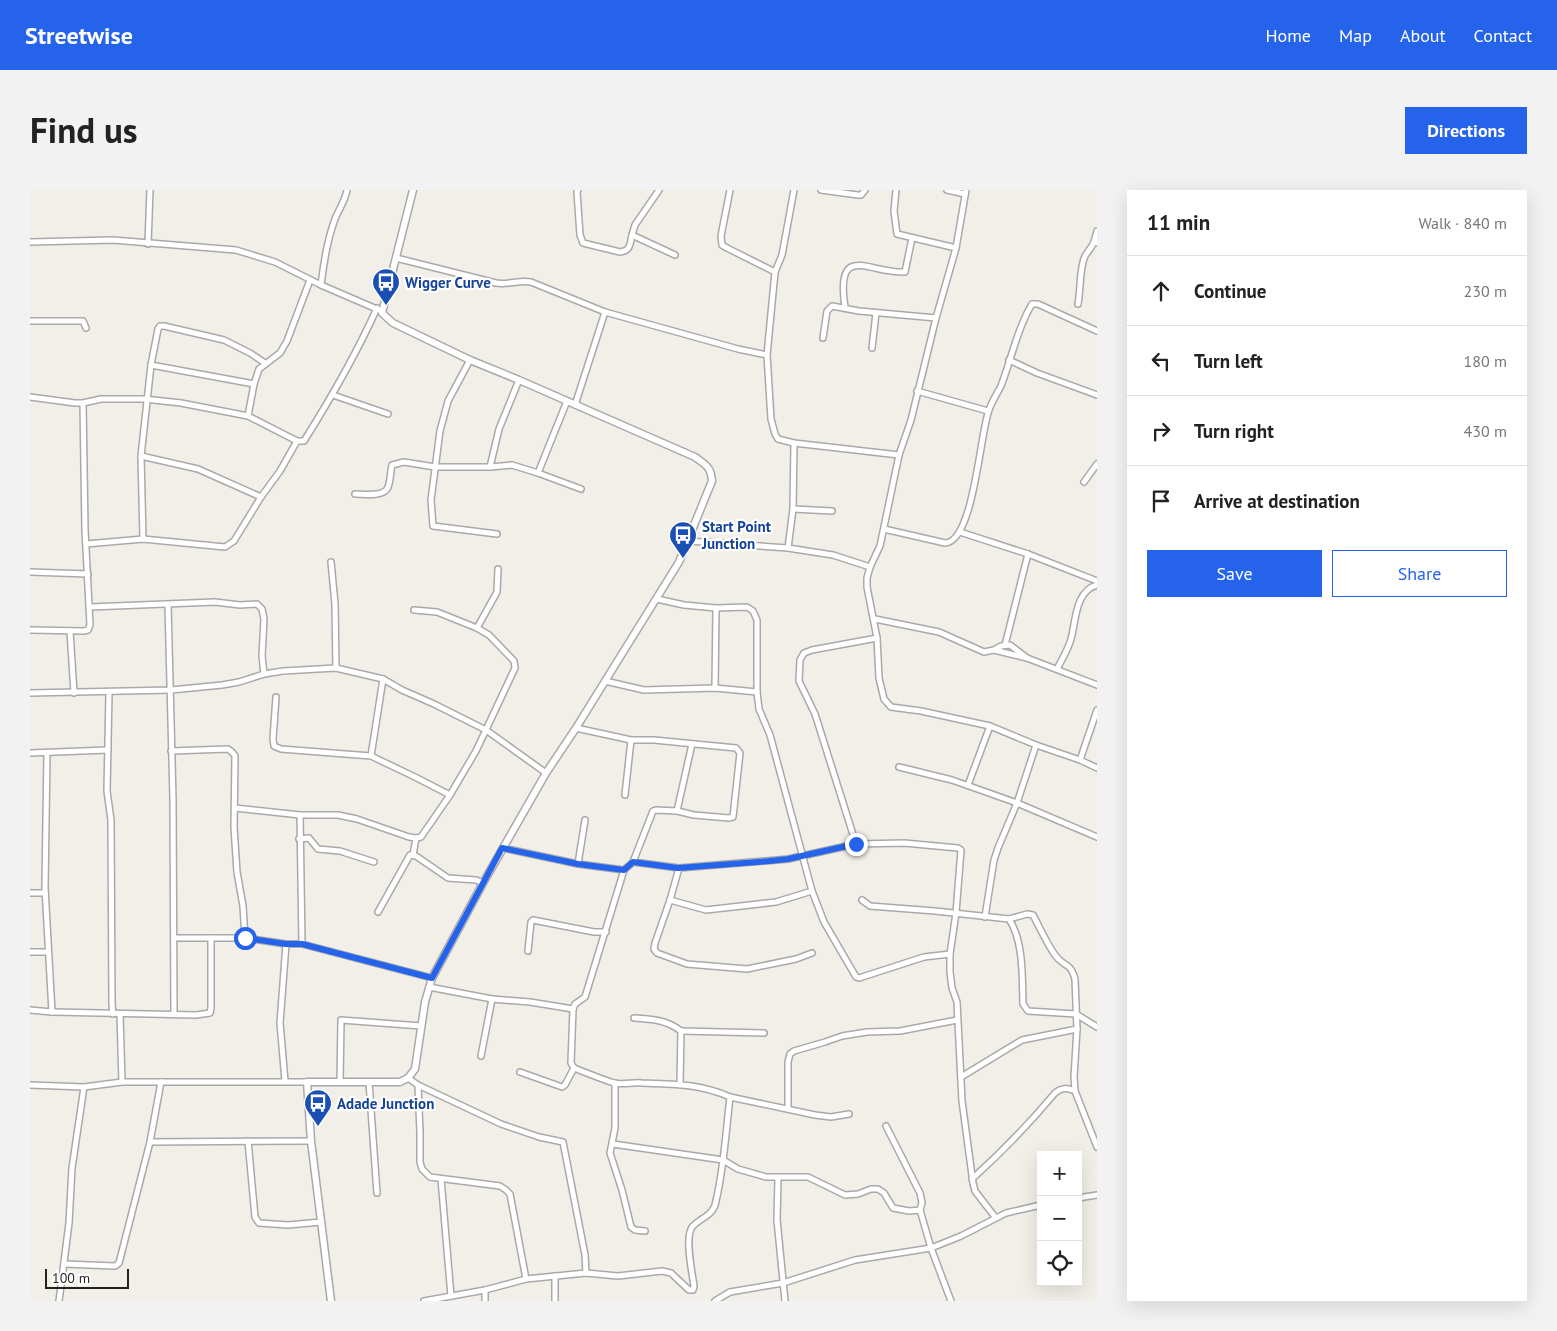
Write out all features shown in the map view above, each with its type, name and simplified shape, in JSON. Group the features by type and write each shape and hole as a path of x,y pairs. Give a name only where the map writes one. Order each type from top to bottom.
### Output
{"street":[{"path":"148,244 150,190"},
{"path":"321,285 325,251 347,190"},
{"path":"382,314 413,190"},
{"path":"576,191 580,235 583,243 626,252 629,248 635,225 659,190"},
{"path":"730,190 721,236 722,244 726,248 775,272"},
{"path":"794,190 782,255 775,272 766,355 775,434 778,439 794,443 899,455"},
{"path":"821,190 858,195 861,195 865,190"},
{"path":"896,190 894,211 897,234 956,248"},
{"path":"947,190 966,192 956,248 916,391 911,420 899,455 884,529 878,552 870,567 867,588 875,619 879,678 884,699 891,707 921,711 990,726 1097,768"},
{"path":"1078,304 1081,290 1081,270 1083,263 1096,242 1097,232"},
{"path":"632,236 675,255"},
{"path":"846,307 843,280 848,270 857,266 867,265 905,272 912,238"},
{"path":"30,242 113,240 236,250 275,262 321,285 377,308 393,323 470,360 695,457 707,466 711,472 712,481 679,562 546,773 483,882 432,978 421,1026 415,1070 408,1078 400,1082 122,1082 84,1088 30,1085"},
{"path":"396,258 496,283 531,282 605,312 766,355"},
{"path":"248,416 259,368 280,353 287,341 310,280"},
{"path":"884,529 945,543 951,542 960,532 970,503 988,411 1001,384 1008,360 1032,304 1038,304 1097,331"},
{"path":"823,338 828,309 835,306 876,313 936,318"},
{"path":"30,397 83,403 101,399 148,399 181,403 248,416 297,441 304,440 333,395 377,308"},
{"path":"575,405 605,312"},
{"path":"872,348 876,313"},
{"path":"30,321 83,321 86,328"},
{"path":"143,538 141,456 151,365 160,326 224,340 265,363"},
{"path":"470,360 448,401 440,431 431,500 433,526 497,534"},
{"path":"1008,360 1036,373 1097,394"},
{"path":"151,365 254,384"},
{"path":"490,467 499,430 519,380"},
{"path":"916,391 988,411"},
{"path":"333,395 388,414"},
{"path":"538,473 567,401"},
{"path":"30,630 88,630 90,625 83,403"},
{"path":"86,544 143,538 225,547 234,541 261,497 280,471 297,441"},
{"path":"788,548 793,508 794,443"},
{"path":"141,456 198,469 261,497"},
{"path":"355,494 377,494 384,492 388,488 392,465 398,462 435,467 490,467 507,465 538,473 581,489"},
{"path":"1084,482 1097,464"},
{"path":"793,508 832,511"},
{"path":"960,532 1028,554 1097,583"},
{"path":"688,541 788,548 833,555 870,567"},
{"path":"1005,645 1028,554"},
{"path":"331,562 335,604 336,668"},
{"path":"477,628 497,592 498,569"},
{"path":"30,572 88,574"},
{"path":"1057,669 1071,639 1077,610 1082,598 1088,588 1097,583"},
{"path":"657,599 684,606 747,607 753,611 757,620 757,692 759,709 770,735 812,891 824,922 856,978 924,957 950,954"},
{"path":"90,607 215,602 240,605 257,604 262,609 264,619 262,656 264,674"},
{"path":"168,605 173,808 174,1014"},
{"path":"715,688 716,608"},
{"path":"234,808 300,815 338,815 358,819 416,838 421,837 450,795 486,730 515,668 514,660 489,636 477,628 437,612 414,610"},
{"path":"875,619 939,632 980,651 988,652 1005,645 1014,648 1027,658"},
{"path":"70,631 74,693"},
{"path":"856,844 815,714 800,681 800,660 804,652 877,638"},
{"path":"994,650 1027,658 1097,685"},
{"path":"30,693 171,690 222,685 283,671 336,668 383,679 486,730 546,773"},
{"path":"371,756 383,679"},
{"path":"605,681 644,690 715,688 757,692"},
{"path":"109,692 107,791 111,820 110,884 113,1014"},
{"path":"276,697 272,739 274,746 281,749 371,756 450,795"},
{"path":"1080,760 1097,710"},
{"path":"968,785 990,726"},
{"path":"576,728 631,740 654,740 736,748 740,753 734,813 732,816 729,818 694,815 677,811 653,811 633,862 624,870 585,997 575,1004 573,1009 571,1063 574,1068 615,1083 641,1082 667,1085 680,1083 704,1088 730,1097 831,1117 849,1114"},
{"path":"625,795 631,740"},
{"path":"677,811 692,744"},
{"path":"985,917 994,860 1017,803 1036,745"},
{"path":"171,751 228,749 235,756 234,827 236,872 243,906 245,938"},
{"path":"30,753 108,750"},
{"path":"47,753 45,894 52,1012"},
{"path":"899,767 968,785 1017,803 1097,837"},
{"path":"300,815 302,944"},
{"path":"578,864 585,820"},
{"path":"299,839 309,838 322,851 340,851 374,862"},
{"path":"378,912 410,855 413,855 416,838"},
{"path":"633,862 678,868 788,859 856,844 904,843 958,848 961,850 956,913 950,954 950,980 957,1002 962,1101 972,1179 975,1191 995,1217"},
{"path":"502,848 578,864 624,870"},
{"path":"413,855 448,878 483,882"},
{"path":"678,868 670,900 655,943 654,948 657,953 687,964 748,969 796,959 812,953"},
{"path":"670,900 706,910 776,902 812,891"},
{"path":"30,893 45,894"},
{"path":"862,900 870,906 985,917 1009,919 1027,914 1033,915 1039,930 1055,955 1070,967 1075,980 1077,1029 1075,1091 1097,1147"},
{"path":"1009,919 1016,935 1020,956 1023,1004 1025,1008 1028,1011 1076,1014 1097,1027"},
{"path":"528,951 531,922 533,920 586,931 606,932"},
{"path":"174,938 245,938 286,944 302,944 432,978"},
{"path":"30,1010 113,1014 210,1013 211,938"},
{"path":"285,1081 280,1023 286,944"},
{"path":"30,952 48,952"},
{"path":"429,987 492,1000 530,1002 573,1009"},
{"path":"480,1056 492,1000"},
{"path":"120,1014 122,1082"},
{"path":"634,1018 652,1019 672,1024 681,1031 764,1033"},
{"path":"340,1082 340,1020 421,1026"},
{"path":"788,1108 788,1062 790,1054 794,1051 842,1036 867,1032 900,1031 957,1020"},
{"path":"961,1077 1022,1040 1077,1029"},
{"path":"680,1083 681,1031"},
{"path":"520,1072 562,1087 574,1068"},
{"path":"408,1078 418,1085 501,1124 539,1137 563,1142 585,1255 586,1273"},
{"path":"64,1264 115,1266 120,1263 150,1142 161,1082"},
{"path":"307,1082 311,1141 331,1301"},
{"path":"369,1082 377,1193"},
{"path":"615,1083 615,1128 610,1153 620,1182 631,1227 635,1230 645,1231"},
{"path":"418,1085 420,1162 422,1169 430,1176 441,1179 500,1186 510,1194 526,1279"},
{"path":"972,1179 1015,1139 1055,1093 1065,1087 1075,1091"},
{"path":"59,1301 69,1223 72,1168 84,1088"},
{"path":"424,1301 485,1290 526,1279 586,1273 618,1276 662,1271 671,1273 685,1287 693,1290 689,1233 692,1226 714,1209 723,1160 730,1097"},
{"path":"886,1126 920,1193 922,1203 920,1210 931,1248 951,1301"},
{"path":"150,1142 311,1141"},
{"path":"248,1142 255,1217 257,1221 259,1223 288,1225 320,1222"},
{"path":"613,1144 723,1160 738,1169 766,1177 808,1177 845,1195 878,1189 884,1193 893,1208 920,1210"},
{"path":"778,1178 776,1220 785,1301"},
{"path":"441,1179 451,1296"},
{"path":"1082,1197 1097,1195"},
{"path":"715,1301 730,1292 783,1283 871,1256 931,1248 961,1236 995,1217 1017,1209 1037,1206"},
{"path":"555,1276 556,1301"},
{"path":"485,1290 485,1301"}],"place":[{"name":"Wigger Curve","path":"386,306"},
{"name":"Start Point Junction","path":"683,559"},
{"name":"Adade Junction","path":"318,1127"}],"route":[{"path":"245,938 286,944 302,944 432,978 502,848 578,864 612,870 624,870 633,862 678,868 788,859 856,844"}]}
